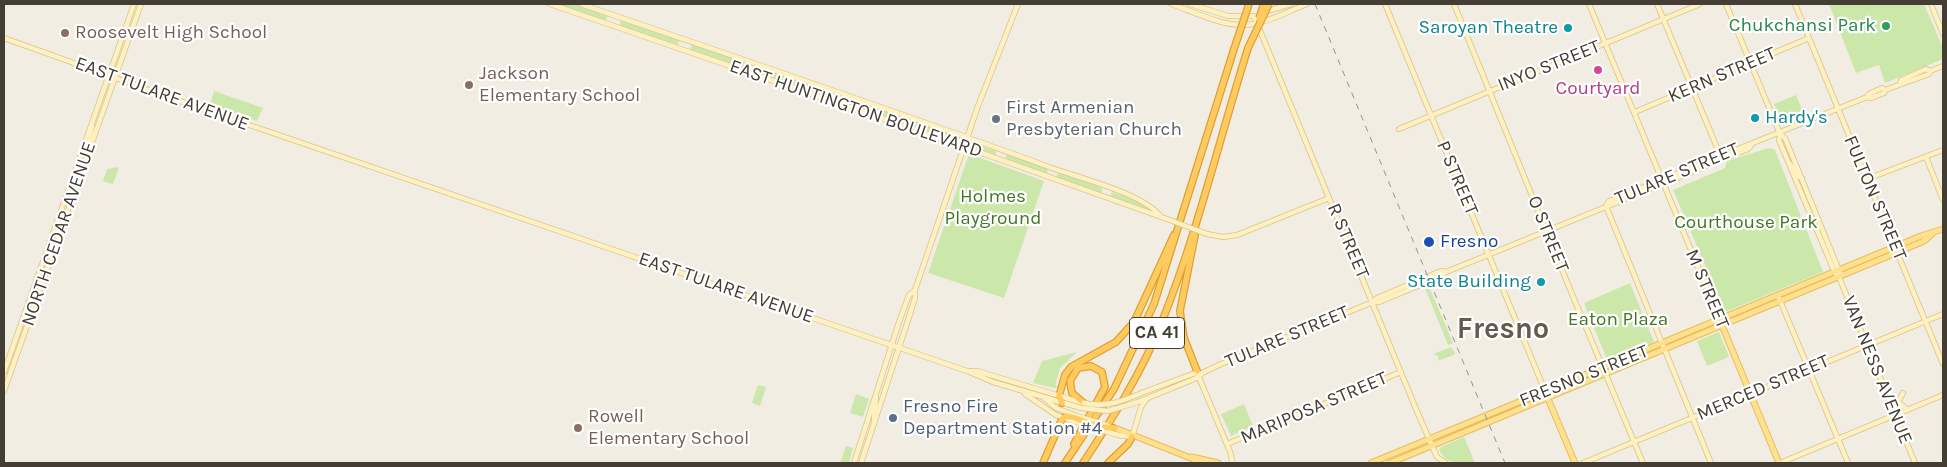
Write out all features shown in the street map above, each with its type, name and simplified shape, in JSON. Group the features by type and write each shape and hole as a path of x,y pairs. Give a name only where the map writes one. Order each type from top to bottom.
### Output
{"highway":[{"name":"CA 41","path":"1064,463 1114,389 1135,347 1164,274 1249,4"},
{"name":"CA 41","path":"1083,463 1127,394 1152,343 1178,279 1248,50 1264,4"},
{"path":"1248,50 1269,4"},
{"path":"1199,374 1184,338 1180,305 1204,191"},
{"path":"1062,403 1059,396 1065,375 1071,367 1116,342 1134,322 1186,205"},
{"path":"1064,463 1104,389 1104,377 1094,367 1081,367 1070,378 1071,391 1082,404"},
{"path":"1043,463 1063,418 1069,416 1100,427 1115,428"},
{"path":"1108,463 1128,445 1132,437"}],"main road":[{"name":"NORTH CEDAR AVENUE","path":"4,372 134,4"},
{"name":"NORTH CEDAR AVENUE","path":"4,391 140,4"},
{"name":"EAST HUNTINGTON BOULEVARD","path":"550,4 965,146 1207,234 1223,237 1237,235 1329,198"},
{"name":"EAST HUNTINGTON BOULEVARD","path":"581,4 968,137 1142,201 1153,208 1161,217"},
{"path":"861,463 915,298 915,290 968,137 1018,4"},
{"path":"1171,4 1225,22 1241,25 1257,23 1307,4"},
{"path":"1190,4 1223,15 1254,16 1291,4"},
{"name":"P STREET","path":"1385,4 1575,463"},
{"name":"O STREET","path":"1454,4 1643,463"},
{"name":"M STREET","path":"1589,4 1780,463"},
{"path":"1657,4 1721,158"},
{"name":"INYO STREET","path":"1399,129 1489,90 1700,4"},
{"name":"VAN NESS AVENUE","path":"1726,4 1780,134 1785,138 1802,178 1838,274 1916,463"},
{"name":"FULTON STREET","path":"1795,4 1943,364"},
{"path":"1931,4 1943,34"},
{"name":"R STREET","path":"1254,16 1431,443 1438,459 1446,463"},
{"name":"EAST TULARE AVENUE","path":"4,38 485,206 967,371 993,382 1062,403 1082,404"},
{"name":"KERN STREET","path":"1635,112 1809,38"},
{"name":"TULARE STREET","path":"1082,404 1108,411 1138,402 1199,374 1373,302 1379,302 1430,282 1446,272 1606,206 1609,201 1663,182 1747,145 1751,146 1867,97 1870,98 1884,93 1885,90 1900,84 1901,80 1926,69 1930,71 1943,66"},
{"path":"894,122 897,113"},
{"path":"84,162 92,129 90,125"},
{"name":"VAN NESS AVENUE","path":"1780,134 1779,140 1838,274"},
{"path":"1867,179 1943,150"},
{"path":"1926,157 1943,200"},
{"path":"1787,158 1797,176 1802,178"},
{"path":"1606,206 1711,463"},
{"name":"FRESNO STREET","path":"1721,322 1747,315 1779,298 1897,250 1921,236 1943,229"},
{"path":"45,274 43,268 49,252 48,248"},
{"path":"37,298 36,292 41,277 39,272"},
{"path":"854,463 891,345 909,295 915,290"},
{"path":"1747,315 1770,303 1771,298"},
{"name":"FRESNO STREET","path":"1390,463 1545,391 1663,347 1771,298 1779,298"},
{"path":"1779,298 1848,463"},
{"name":"MERCED STREET","path":"1583,463 1943,314"},
{"name":"FRESNO STREET","path":"1371,463 1431,443 1548,397 1605,370"},
{"name":"EAST TULARE AVENUE","path":"967,371 977,371 1082,404"},
{"name":"MARIPOSA STREET","path":"1227,444 1401,372"},
{"path":"1199,374 1232,457 1232,463"},
{"name":"TULARE STREET","path":"1082,404 1115,404 1144,392 1199,374"},
{"path":"974,375 990,378 994,376"},
{"path":"993,382 1015,382"},
{"path":"1030,387 1056,408 1075,418 1189,456 1203,463"},
{"path":"1018,390 1063,418"},
{"path":"1903,392 1898,402 1908,410"},
{"path":"1780,463 1943,395"},
{"path":"874,421 873,415 877,400 875,396"},
{"path":"1132,437 1141,407 1149,397"},
{"path":"1115,428 1120,433"},
{"path":"1189,456 1200,457 1218,463"}],"green space":[{"path":"555,4 576,4 608,16 605,21"},
{"name":"Chukchansi Park","path":"1829,4 1924,4 1943,48 1943,59 1885,83 1879,65 1856,73"},
{"path":"621,19 679,40 678,45 620,26"},
{"path":"692,44 751,64 749,70 690,50"},
{"path":"764,69 822,89 820,94 761,75"},
{"path":"214,91 263,108 257,121 210,105"},
{"path":"836,93 893,113 893,119 833,100"},
{"path":"1796,95 1805,117 1783,126 1774,104"},
{"path":"900,116 955,135 953,139 897,122"},
{"path":"973,144 996,151 996,156 972,147"},
{"name":"Courthouse Park","path":"1769,148 1775,150 1823,272 1725,312 1673,190 1725,168 1727,161"},
{"name":"Holmes Playground","path":"969,154 1044,181 1004,298 928,273"},
{"path":"1007,154 1048,168 1047,174 1005,160"},
{"path":"119,167 113,184 103,181 107,169"},
{"path":"1059,172 1102,188 1102,193 1056,177"},
{"path":"1112,192 1139,201 1156,214 1110,197"},
{"name":"Eaton Plaza","path":"1630,283 1654,342 1608,362 1584,303"},
{"path":"1425,288 1430,289 1453,343 1448,345"},
{"path":"1719,332 1729,357 1707,366 1697,341"},
{"path":"1451,347 1455,353 1454,355 1437,361 1439,357 1433,354"},
{"path":"1077,352 1060,368 1055,385 1058,386 1055,388 1033,383 1042,361"},
{"path":"758,385 766,387 760,406 752,403"},
{"path":"856,394 869,399 863,417 850,413"},
{"path":"1244,404 1253,426 1231,436 1221,414"},
{"path":"1464,437 1475,463 1459,463 1445,458 1439,449"},
{"path":"846,446 853,448 849,463 840,463"}],"railway":[{"path":"1315,4 1505,463"}],"place":[{"name":"Chukchansi Park","path":"1886,26"},
{"name":"Saroyan Theatre","path":"1568,28"},
{"name":"Roosevelt High School","path":"65,33"},
{"name":"Courtyard","path":"1598,70"},
{"name":"Jackson Elementary School","path":"469,85"},
{"name":"Hardy's","path":"1755,118"},
{"name":"First Armenian Presbyterian Church","path":"996,119"},
{"name":"Fresno","path":"1429,242"},
{"name":"State Building","path":"1541,282"},
{"name":"Fresno Fire Department Station #4","path":"893,418"},
{"name":"Rowell Elementary School","path":"578,428"}],"district":[{"name":"Fresno","path":"1503,330"}]}
